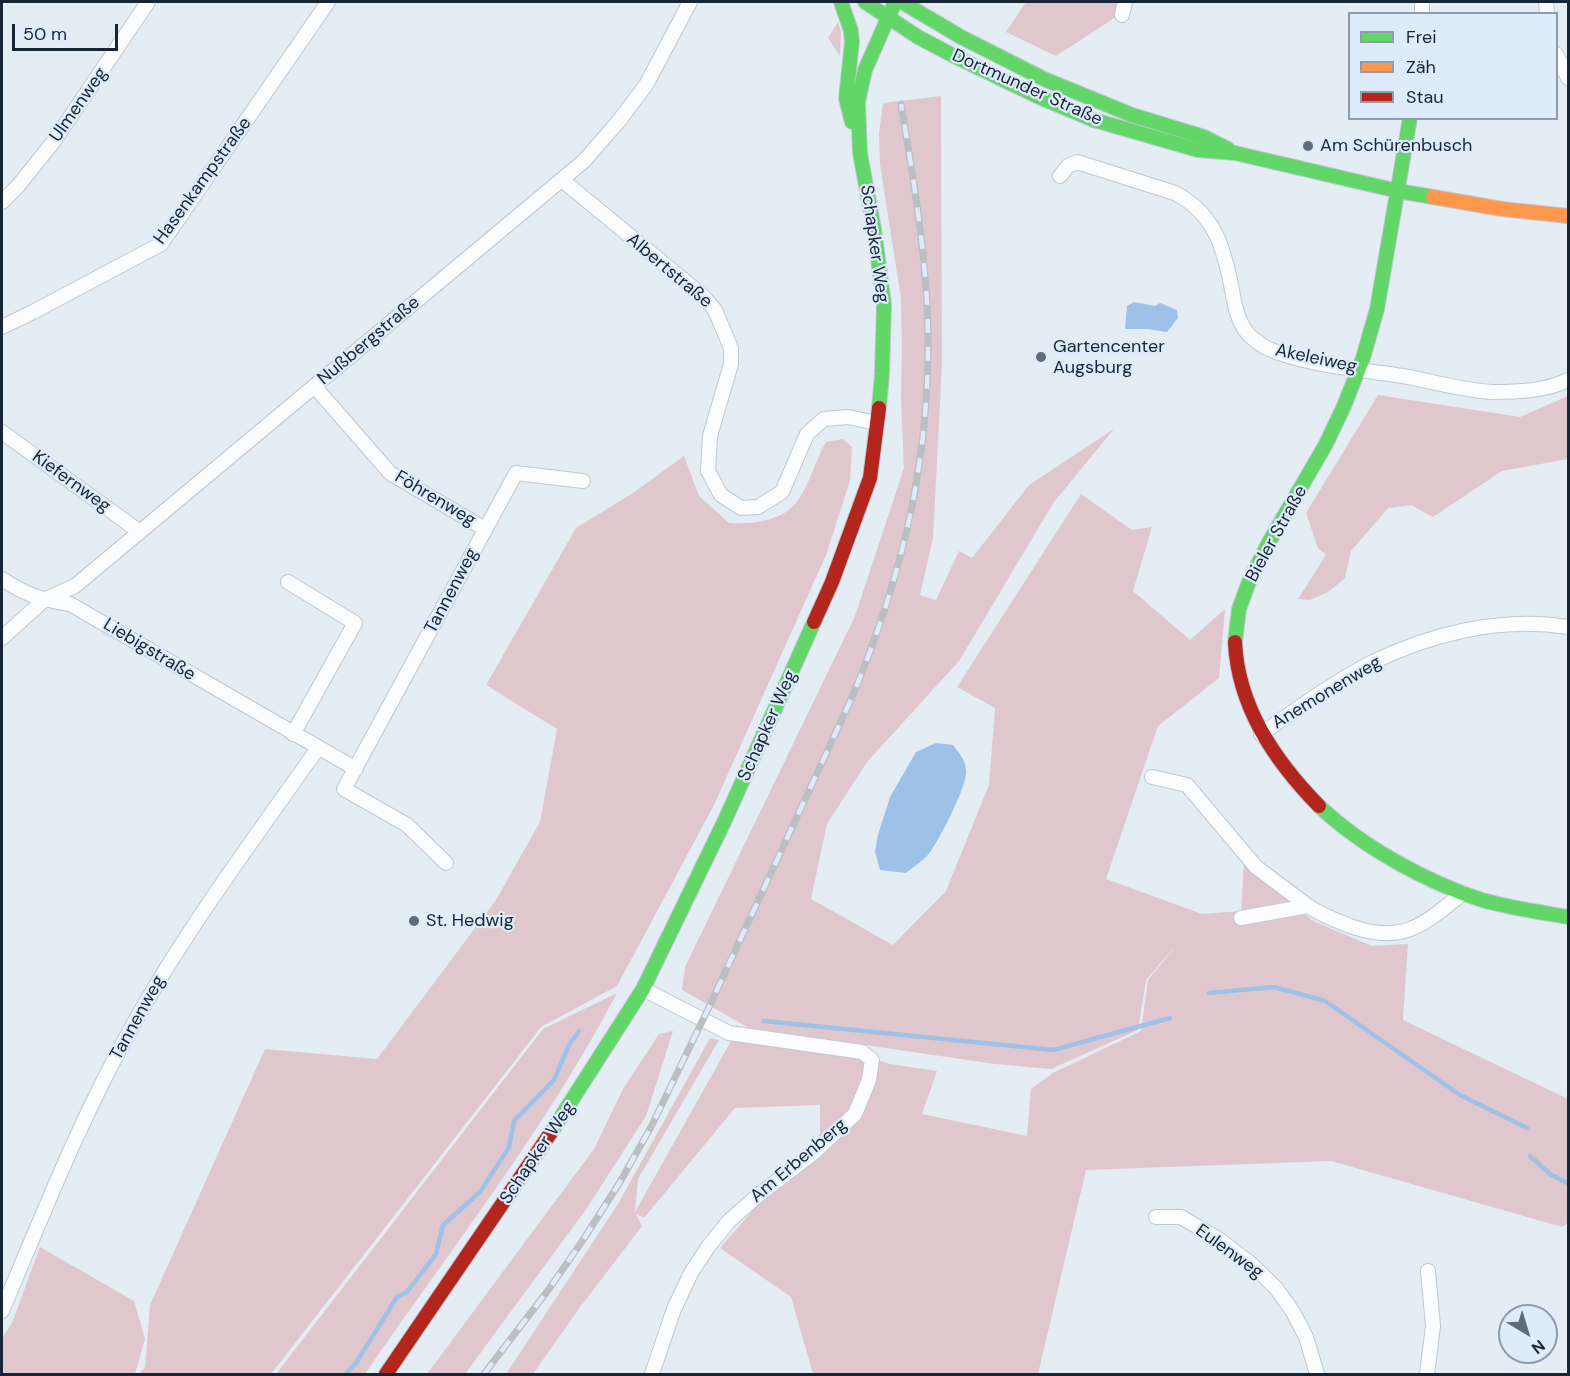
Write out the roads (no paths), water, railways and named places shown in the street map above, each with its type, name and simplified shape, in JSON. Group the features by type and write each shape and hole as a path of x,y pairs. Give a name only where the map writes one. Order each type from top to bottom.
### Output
{"street":[{"name":"Ulmenweg","path":"2,202 54,141 148,2"},
{"name":"Hasenkampstraße","path":"2,327 161,244 328,2"},
{"name":"Nußbergstraße","path":"2,638 44,600 75,586 584,161 634,103 646,85 690,2"},
{"path":"842,2 847,14 852,42 846,98 860,153"},
{"name":"Dortmunder Straße","path":"865,2 951,55 1039,97 1094,120 1198,150 1235,153 1398,191 1502,209 1569,216"},
{"name":"Schapker Weg","path":"386,1374 571,1104 643,989 726,820 832,582 870,478 877,423 882,374 884,304 874,229 860,153 858,102 865,70 895,2"},
{"name":"Dortmunder Straße","path":"902,2 961,37 1054,83 1132,116 1204,137 1235,153"},
{"path":"1558,56 1569,78"},
{"path":"1398,191 1410,120"},
{"name":"Akeleiweg","path":"1060,176 1068,166 1077,162 1174,193 1189,200 1201,210 1213,227 1222,247 1236,312 1249,335 1268,349 1307,361 1489,392 1522,392 1569,380"},
{"name":"Albertstraße","path":"562,180 703,296 716,310 731,348 731,364 710,436 708,471 721,495 741,508 758,507 782,492 807,434 824,419 848,417 877,423"},
{"name":"Bieler Straße","path":"1398,191 1390,224 1374,320 1359,369 1323,453 1253,570 1236,626 1237,665 1244,694 1261,734 1302,788 1345,826 1390,858 1463,893 1502,904 1569,917"},
{"name":"Föhrenweg","path":"315,387 390,473 485,529"},
{"name":"Kiefernweg","path":"2,432 140,532"},
{"name":"Tannenweg","path":"446,863 407,825 344,789 516,473 583,481"},
{"name":"Liebigstraße","path":"2,579 30,596 70,604 356,769"},
{"path":"288,582 355,623 293,734"},
{"name":"Anemonenweg","path":"1261,734 1329,687 1404,649 1485,626 1523,624 1569,627"},
{"name":"Tannenweg","path":"2,1311 74,1140 132,1026 189,932 318,748"},
{"path":"1152,777 1187,785 1256,867 1324,917 1364,931 1382,935 1396,934 1414,928 1436,915 1463,893"},
{"path":"1241,918 1308,906"},
{"name":"Am Erbenberg","path":"643,989 729,1033 862,1052 872,1060 869,1080 855,1114 812,1154 729,1221 708,1247 691,1273 674,1309 652,1374"},
{"name":"Eulenweg","path":"1156,1217 1181,1218 1220,1240 1245,1259 1276,1288 1293,1312 1306,1337 1317,1374"},
{"path":"1427,1374 1433,1326 1428,1271"}],"water":[{"path":"1134,302 1155,306 1160,303 1177,310 1178,318 1167,332 1125,329 1127,306"},
{"path":"936,743 953,745 961,756 966,770 952,814 933,849 906,873 880,870 875,852 890,797 916,752"}],"waterway":[{"path":"1209,993 1274,987 1325,1001 1460,1095 1527,1128"},
{"path":"764,1021 1053,1050 1170,1018"},
{"path":"346,1374 356,1363 397,1297 407,1292 436,1254 443,1225 480,1192 509,1147 514,1121 554,1080 569,1045 579,1031"},
{"path":"1530,1156 1550,1174 1567,1183"}],"railway":[{"path":"484,1374 583,1240 651,1127 849,704 886,606 912,508 926,407 928,355 923,252 901,104"}],"place":[{"name":"Am Schürenbusch","path":"1308,146"},
{"name":"Gartencenter Augsburg","path":"1041,357"},
{"name":"St. Hedwig","path":"414,921"}]}
